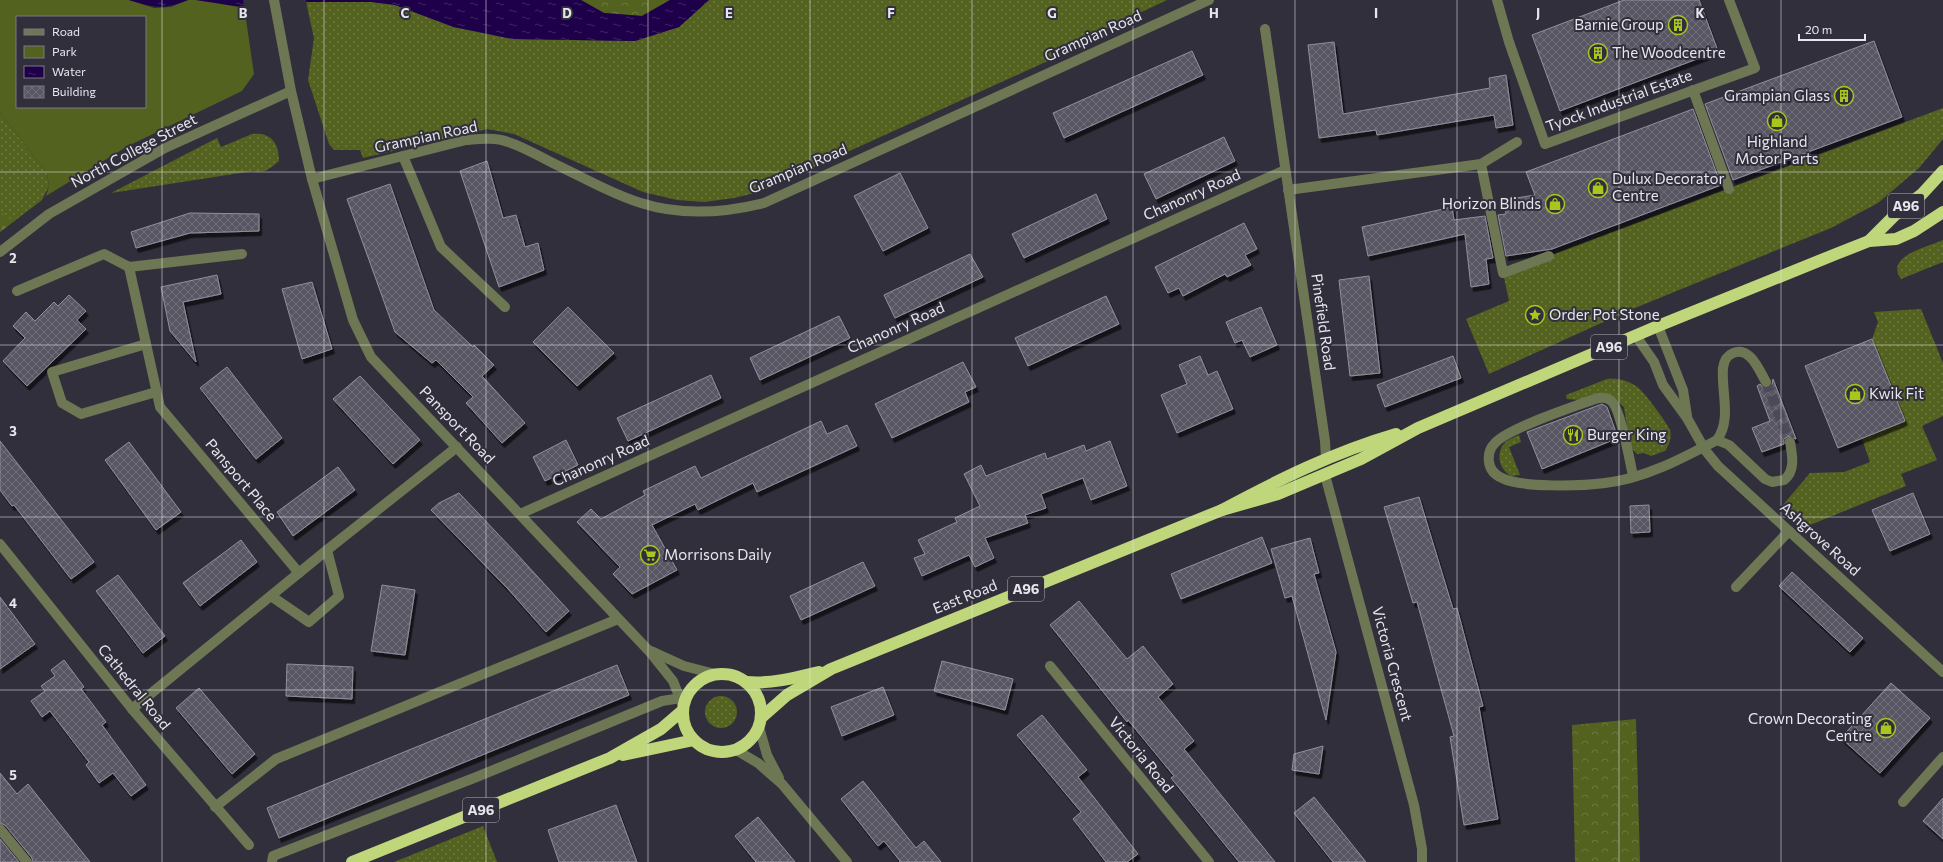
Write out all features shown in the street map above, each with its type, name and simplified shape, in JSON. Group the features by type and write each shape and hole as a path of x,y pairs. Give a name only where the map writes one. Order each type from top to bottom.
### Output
{"highway":[{"name":"A96","path":"1869,241 1895,215 1922,194 1943,171"},
{"name":"A96","path":"1222,510 1278,494 1360,459 1418,428 1658,326 1869,241 1896,239 1914,231 1943,212"},
{"name":"A96","path":"1222,510 1274,481 1326,459 1358,446 1418,428"},
{"name":"East Road","path":"831,669 1222,510"},
{"name":"A96","path":"352,862 610,758 661,730 682,705 691,688 706,676 715,674 732,674 747,682 762,683 782,681 831,669"},
{"name":"A96","path":"736,750 748,744 760,722 787,695 831,669"},
{"path":"747,682 756,691 761,704 760,722"},
{"path":"682,705 685,727 694,740 703,747 713,751 724,752 736,750"},
{"name":"A96","path":"610,758 694,740"}],"street":[{"name":"Pansport Road","path":"274,0 291,92 312,179 353,320 371,357 649,650"},
{"name":"Grampian Road","path":"312,179 466,140 488,139 507,142 612,192 640,203 665,209 703,212 736,209 764,203 1210,0"},
{"name":"Tyock Industrial Estate","path":"1497,0 1509,42 1545,144 1755,68 1729,0"},
{"name":"Pinefield Road","path":"1265,29 1325,441 1326,459"},
{"path":"1693,90 1729,189"},
{"name":"North College Street","path":"0,252 49,214 165,148 291,92"},
{"path":"1288,190 1481,164 1517,142"},
{"path":"403,156 441,247 505,307"},
{"path":"1481,164 1504,273 1549,256"},
{"name":"Chanonry Road","path":"520,514 1285,170"},
{"path":"17,291 104,254 129,267 242,254"},
{"path":"129,267 146,344 156,392 81,414 62,403 52,372 146,344"},
{"name":"Ashgrove Road","path":"1658,326 1683,390 1687,418"},
{"name":"Ashgrove Road","path":"1636,336 1654,362 1663,385 1687,418 1704,447 1718,466 1943,672"},
{"path":"1633,476 1616,405 1609,399 1600,398 1516,429 1499,439 1492,447 1489,461 1492,470 1496,475 1506,480 1539,484 1605,483 1633,476 1671,464 1718,440 1724,426 1725,407 1722,377 1725,361 1728,356 1737,352 1748,355 1756,363 1766,382"},
{"name":"Pansport Place","path":"156,392 160,407 299,573"},
{"path":"1718,440 1729,446 1765,479 1772,482 1784,480 1792,469 1792,451 1790,442"},
{"path":"132,709 327,550 457,447"},
{"name":"Victoria Crescent","path":"1325,474 1414,805 1422,849 1422,862"},
{"path":"1736,587 1789,531"},
{"name":"Cathedral Road","path":"0,544 132,709 249,845"},
{"path":"271,596 309,622 339,596 327,550"},
{"path":"215,807 276,759 618,619"},
{"path":"649,650 684,666 715,674"},
{"path":"649,650 673,681 682,705"},
{"name":"Victoria Road","path":"1050,666 1209,862"},
{"path":"272,862 273,856 474,778 662,701 682,705"},
{"path":"760,722 768,756 782,784"},
{"path":"736,750 758,763 782,784 847,862"},
{"path":"1903,802 1943,757"},
{"path":"0,829 27,862"}],"green space":[{"path":"0,0 129,0 154,8 171,7 188,0 196,0 244,6 254,74 242,91 128,146 46,196 49,186 47,173 0,113"},
{"path":"581,0 670,0 642,16 604,13"},
{"path":"709,0 1167,0 1059,51 1061,55 759,192 734,198 704,202 677,200 643,192 514,134 487,129 363,158 360,150 334,150 329,144 308,80 314,38 306,2 372,2 395,5 453,27 512,39 635,41 679,27"},
{"path":"1943,108 1943,139 1919,168 1878,203 1831,228 1630,310 1489,374 1466,319 1509,301 1503,273"},
{"path":"0,113 47,173 49,186 42,200 0,232"},
{"path":"252,134 259,134 269,137 275,144 279,155 279,161 267,170 111,193 217,138 221,147"},
{"path":"0,210 10,224 0,232"},
{"path":"1943,240 1943,262 1901,279 1897,271 1898,264 1903,258 1919,249"},
{"path":"1921,309 1943,363 1943,416 1922,426 1937,460 1901,474 1906,486 1805,527 1782,506 1810,473 1844,472 1870,462 1862,439 1905,421 1872,339 1878,322 1874,312"},
{"path":"1607,379 1622,380 1633,384 1649,400 1670,430 1670,441 1665,451 1651,456 1644,453 1637,454 1630,446 1624,407 1609,395 1580,400 1567,399 1566,395"},
{"path":"1519,435 1521,442 1509,447 1520,475 1511,476 1503,469 1500,454 1503,445 1507,441"},
{"path":"718,696 724,696 734,703 737,712 736,718 730,725 724,728 718,728 708,721 705,715 705,709 712,699"},
{"path":"1636,719 1640,862 1575,862 1572,725"},
{"path":"483,826 497,862 394,862 399,860"}],"water":[{"path":"129,0 188,0 165,7 158,7"},
{"path":"196,0 581,0 604,13 642,16 670,0 709,0 679,27 635,41 512,39 454,27 395,5 372,2 306,2 240,7"}],"pier":[{"path":"243,0 306,0 307,4 244,8"}],"building":[{"name":"The Woodcentre","path":"1624,0 1699,0 1718,51 1560,111 1532,35"},
{"path":"1874,41 1902,117 1733,180 1705,104"},
{"path":"1334,42 1343,114 1490,88 1489,78 1506,75 1513,125 1496,128 1494,115 1377,135 1376,130 1319,138 1308,45"},
{"path":"1192,51 1203,75 1064,138 1053,113"},
{"path":"1693,109 1721,185 1552,249 1506,256 1498,215 1506,214 1504,200 1535,195 1526,172"},
{"path":"1224,137 1235,161 1156,199 1144,174"},
{"path":"487,161 503,218 516,215 525,247 538,243 544,270 499,287 460,171"},
{"path":"900,173 928,228 883,251 854,196"},
{"path":"390,184 434,310 473,347 474,345 494,365 482,376 525,423 502,443 466,403 473,397 436,360 432,363 395,332 347,199"},
{"path":"1096,194 1107,219 1024,258 1012,234"},
{"path":"1452,207 1454,220 1485,216 1493,258 1486,259 1489,284 1471,287 1465,234 1368,256 1362,227"},
{"path":"190,213 259,214 259,231 190,233 136,248 131,232"},
{"path":"1244,223 1257,249 1245,255 1251,265 1227,277 1225,274 1183,296 1179,288 1168,293 1155,267"},
{"path":"970,254 983,277 895,318 884,295"},
{"path":"217,275 221,294 183,302 196,362 170,331 161,287"},
{"path":"1369,276 1380,373 1350,376 1339,280"},
{"path":"312,282 332,349 302,359 282,289"},
{"path":"69,295 86,311 77,320 86,329 27,386 3,361 25,338 13,326 26,312 35,321 54,302 58,306"},
{"path":"1106,296 1119,324 1028,366 1015,338"},
{"path":"568,307 614,353 577,386 533,342"},
{"path":"1261,307 1277,345 1250,357 1242,340 1235,343 1226,322"},
{"path":"839,316 850,338 760,380 750,358"},
{"name":"Kwik Fit","path":"1872,339 1905,421 1838,448 1805,366"},
{"path":"1200,356 1208,375 1217,371 1233,409 1177,433 1161,395 1187,384 1179,365"},
{"path":"1453,356 1461,378 1385,407 1377,385"},
{"path":"963,362 976,387 965,392 969,402 892,438 875,404"},
{"path":"227,367 282,438 256,459 200,388"},
{"path":"711,375 721,398 628,441 617,418"},
{"path":"360,376 420,440 393,464 333,399"},
{"path":"1773,379 1796,439 1789,436 1784,439 1784,444 1762,452 1752,428 1770,421 1757,386 1760,384 1763,388 1769,388 1772,385"},
{"name":"Burger King","path":"1602,404 1607,407 1618,438 1542,469 1527,432"},
{"path":"821,421 827,434 847,425 857,446 757,492 753,483 698,510 695,504 652,525 677,570 632,594 613,574 620,567 577,522 591,509 601,519 645,495 643,491 695,466 701,478"},
{"path":"566,440 578,465 545,481 533,457"},
{"path":"0,441 94,562 71,579 14,505 12,506 0,490"},
{"path":"1110,441 1127,486 1091,500 1083,478 1041,494 1046,508 1025,515 1028,523 985,538 994,558 975,567 969,555 922,576 914,558 925,554 918,540 957,522 955,518 980,506 964,474 981,465 986,476 1045,453 1047,459 1084,445 1086,451"},
{"path":"129,442 181,512 156,530 105,460"},
{"path":"338,467 355,490 293,536 277,512"},
{"path":"459,493 569,611 546,632 508,589 431,510 439,503"},
{"path":"1913,493 1930,534 1890,551 1872,510"},
{"path":"1419,497 1453,609 1457,608 1483,706 1479,707 1498,819 1464,825 1450,737 1454,736 1417,602 1413,603 1384,507"},
{"path":"1649,505 1650,532 1631,533 1630,506"},
{"path":"1262,537 1272,563 1181,599 1171,574"},
{"path":"1310,538 1319,573 1314,574 1336,652 1326,720 1292,596 1285,598 1271,549"},
{"path":"241,540 257,562 200,606 183,583"},
{"path":"863,562 875,586 801,620 790,596"},
{"path":"1792,572 1863,638 1850,652 1779,586"},
{"path":"118,575 165,636 143,653 96,591"},
{"path":"382,585 415,590 405,655 371,651"},
{"path":"0,597 35,644 0,669"},
{"path":"1079,601 1127,659 1143,646 1173,684 1158,697 1194,741 1184,749 1275,862 1239,862 1171,778 1174,776 1128,720 1127,722 1050,625"},
{"path":"64,660 84,687 81,689 106,722 102,725 146,785 131,796 113,773 99,783 86,765 89,762 50,711 42,717 31,701 45,691 41,686 55,676 51,670"},
{"path":"942,661 1013,679 1005,710 934,691"},
{"path":"287,664 353,667 352,699 286,696"},
{"path":"617,665 629,695 279,838 267,808"},
{"name":"Crown Decorating Centre","path":"1891,683 1930,718 1880,773 1841,738"},
{"path":"883,687 894,715 842,736 831,707"},
{"path":"199,688 255,754 232,774 176,708"},
{"path":"1042,715 1087,770 1078,777 1138,854 1127,862 1106,862 1073,819 1081,812 1017,735"},
{"path":"1323,746 1319,774 1292,770 1294,754"},
{"path":"0,773 17,794 28,784 90,862 33,862 32,858 5,825 0,823"},
{"path":"863,781 916,848 924,841 941,862 899,862 900,861 884,841 878,846 841,799"},
{"path":"1314,797 1366,862 1333,862 1294,813"},
{"path":"1943,798 1943,839 1923,821"},
{"path":"616,805 637,862 559,862 548,830"},
{"path":"758,817 795,862 756,862 735,836"},
{"path":"0,839 19,862 0,862"}],"tunnel":[{"path":"1766,382 1790,442"}],"place":[{"name":"Barnie Group","path":"1678,25"},
{"name":"The Woodcentre","path":"1598,53"},
{"name":"Grampian Glass","path":"1844,96"},
{"name":"Highland Motor Parts","path":"1777,121"},
{"name":"Dulux Decorator Centre","path":"1598,188"},
{"name":"Horizon Blinds","path":"1555,204"},
{"name":"Order Pot Stone","path":"1535,315"},
{"name":"Kwik Fit","path":"1855,394"},
{"name":"Burger King","path":"1573,435"},
{"name":"Morrisons Daily","path":"650,555"},
{"name":"Crown Decorating Centre","path":"1886,728"}]}
